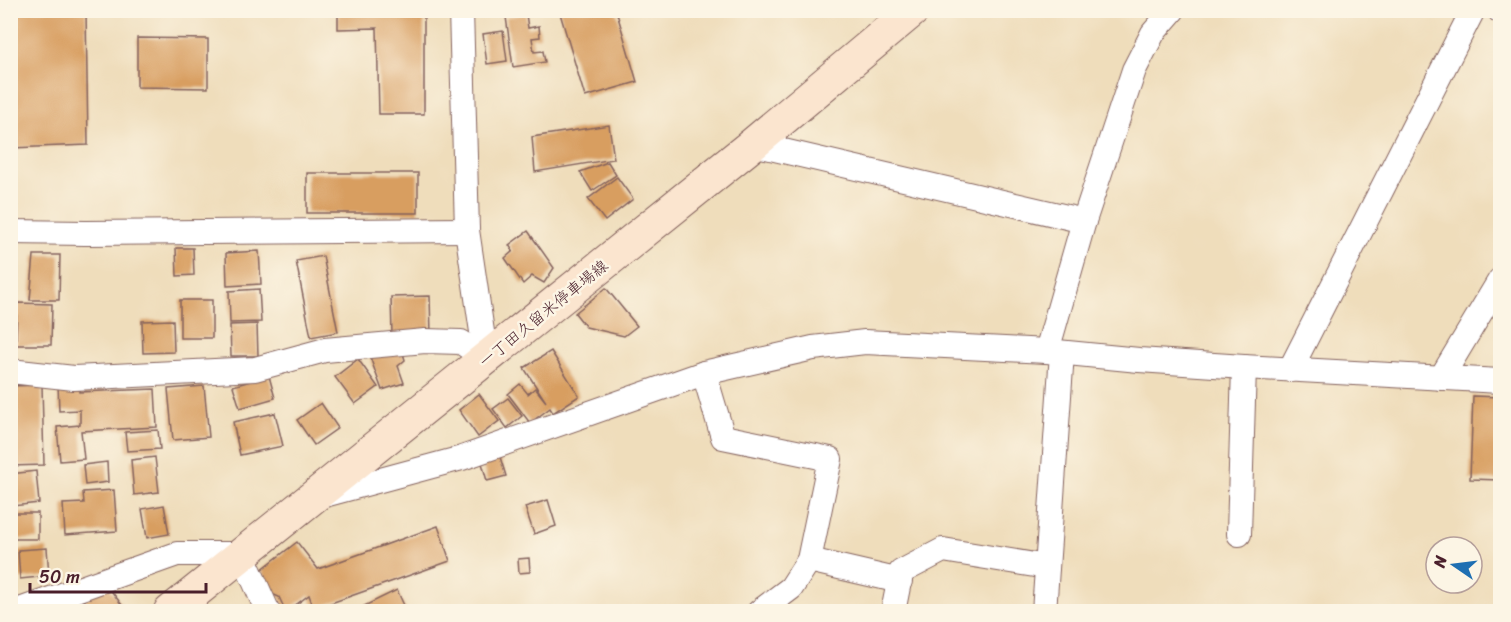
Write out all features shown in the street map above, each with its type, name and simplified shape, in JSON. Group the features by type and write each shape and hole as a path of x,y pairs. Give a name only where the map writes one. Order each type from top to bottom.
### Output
{"main road":[{"name":"一丁田久留米停車場線","path":"170,612 753,144 913,10"}],"street":[{"path":"462,10 467,230 486,359"},
{"path":"1044,612 1054,352 1084,221 1134,70 1153,33 1173,10"},
{"path":"1290,370 1473,10"},
{"path":"753,144 1084,221"},
{"path":"10,232 467,230"},
{"path":"1441,378 1500,280"},
{"path":"10,371 74,378 255,369 326,350 425,341 461,342 486,359"},
{"path":"311,498 462,458 704,373 813,348 865,342 1054,352 1290,370 1500,381"},
{"path":"1239,534 1244,367"},
{"path":"704,373 723,437 830,459 809,561 791,588 759,612"},
{"path":"893,612 902,572 943,550 1047,567"},
{"path":"14,612 177,554 242,554 268,612"},
{"path":"809,561 900,581"}],"building":[{"path":"10,10 86,10 88,145 10,148"},
{"path":"338,10 424,10 424,114 379,114 377,28 338,29"},
{"path":"559,10 616,10 637,82 585,97"},
{"path":"526,14 528,28 539,26 540,37 532,38 534,52 543,51 545,62 513,67 506,17"},
{"path":"503,31 507,61 487,64 483,34"},
{"path":"137,38 208,39 208,88 137,87"},
{"path":"609,125 614,159 535,172 532,137"},
{"path":"608,162 616,175 592,191 580,172"},
{"path":"307,173 418,173 418,213 307,213"},
{"path":"617,177 633,199 605,221 588,199"},
{"path":"528,231 554,268 544,283 532,276 523,284 505,258 513,251 509,245"},
{"path":"176,248 193,248 194,275 177,276"},
{"path":"259,251 261,284 227,286 226,253"},
{"path":"34,255 60,255 59,300 30,300"},
{"path":"323,256 338,332 311,337 296,261"},
{"path":"606,288 637,326 624,336 586,327 575,313"},
{"path":"259,289 261,322 230,323 229,291"},
{"path":"430,296 431,335 392,335 391,297"},
{"path":"180,300 212,300 212,338 180,338"},
{"path":"17,303 52,304 51,345 16,345"},
{"path":"173,320 174,352 143,353 142,321"},
{"path":"257,324 258,356 231,356 230,325"},
{"path":"401,347 405,360 398,366 404,383 382,390 370,357"},
{"path":"551,351 579,396 553,413 550,408 530,423 508,394 520,384 528,394 535,388 546,402 524,368"},
{"path":"358,359 378,387 355,404 335,377"},
{"path":"269,376 275,398 240,408 233,386"},
{"path":"79,383 79,392 155,389 157,427 81,431 84,459 60,461 57,427 80,425 80,410 59,411 58,384"},
{"path":"42,385 44,465 10,466 10,386"},
{"path":"204,386 209,437 173,440 168,389"},
{"path":"479,394 499,421 478,437 459,410"},
{"path":"1473,396 1500,397 1500,480 1470,479"},
{"path":"508,398 522,416 507,428 493,409"},
{"path":"321,403 338,428 314,445 297,420"},
{"path":"275,413 283,446 240,455 233,422"},
{"path":"158,430 160,449 127,451 125,432"},
{"path":"155,457 159,492 134,495 131,460"},
{"path":"500,457 506,476 487,481 482,463"},
{"path":"107,462 108,482 85,485 83,465"},
{"path":"36,471 39,503 12,506 10,474"},
{"path":"114,490 117,531 65,535 63,504 84,503 83,492"},
{"path":"548,500 556,526 534,534 525,507"},
{"path":"164,505 169,534 147,538 142,509"},
{"path":"14,513 38,513 38,539 14,539"},
{"path":"438,526 450,561 314,609 309,595 286,612 279,597 272,594 261,570 297,542 318,569"},
{"path":"47,548 49,576 20,579 18,550"},
{"path":"529,558 530,572 519,573 518,559"},
{"path":"106,584 125,609 122,612 59,612 73,601 78,606"},
{"path":"397,590 407,612 357,612 356,610"}]}
